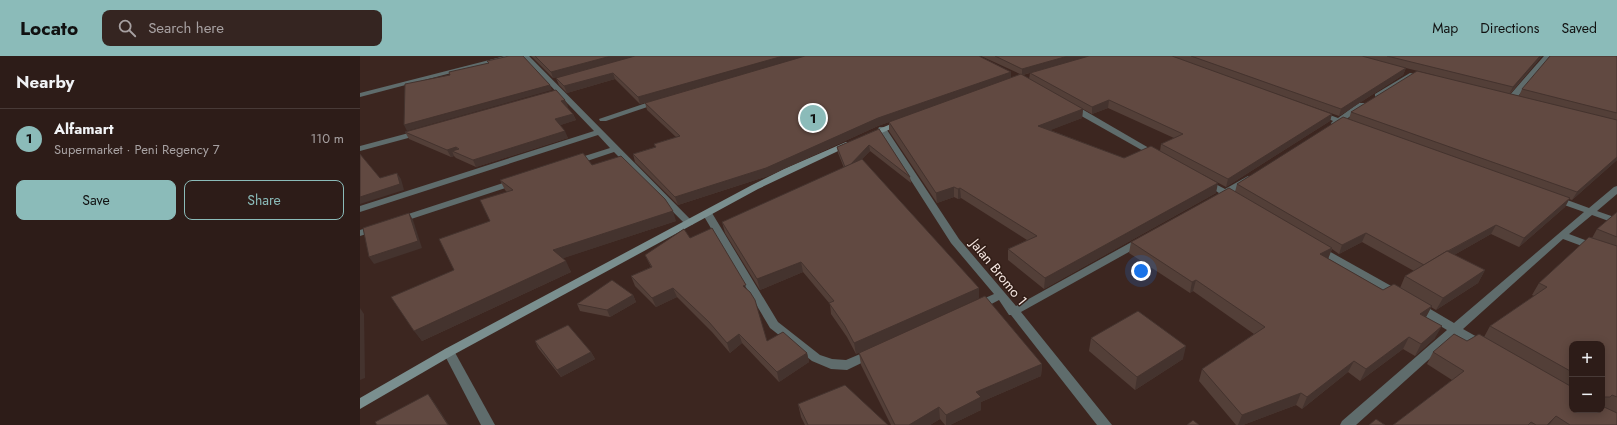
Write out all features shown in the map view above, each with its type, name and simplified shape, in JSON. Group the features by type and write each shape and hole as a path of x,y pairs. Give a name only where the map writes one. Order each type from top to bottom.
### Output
{"main road":[{"path":"360,404 449,352 689,222 787,171 882,129 910,119"}],"street":[{"path":"360,95 513,56"},
{"path":"525,56 555,82 556,93 598,132 689,222"},
{"path":"1512,98 1548,56"},
{"path":"1326,129 1412,74"},
{"path":"603,118 662,101"},
{"path":"1061,102 1164,159"},
{"path":"1309,110 1361,128"},
{"name":"Jalan Bromo 1","path":"882,129 955,241 1001,295 1013,312 1105,425"},
{"path":"360,149 427,130"},
{"path":"360,209 598,132"},
{"path":"563,166 615,149"},
{"path":"1212,201 1253,176"},
{"path":"1199,178 1240,201"},
{"path":"360,233 525,179"},
{"path":"1347,425 1562,235 1617,189"},
{"path":"1547,196 1617,221"},
{"path":"707,213 774,325 816,358 831,364 847,365 882,349"},
{"path":"1013,312 1151,235"},
{"path":"1562,235 1617,256"},
{"path":"1307,241 1489,349"},
{"path":"966,311 1001,295"},
{"path":"449,352 488,425"}],"building":[{"path":"509,56 523,56 550,85 404,125 405,84 450,75 449,72 489,63 487,61"},
{"path":"535,56 611,56 551,72"},
{"path":"635,56 783,56 638,97 613,73 564,86 556,78"},
{"path":"805,56 979,56 1011,72 878,118 766,168 675,197 633,154 656,147 654,144 680,136 645,103"},
{"path":"995,56 1068,56 1022,69"},
{"path":"1089,56 1172,56 1332,114 1228,179 1161,144 1183,134 1109,100 1092,107 1030,73"},
{"path":"1191,56 1362,56 1406,68 1341,109"},
{"path":"1387,56 1540,56 1513,87"},
{"path":"1550,56 1617,56 1617,113 1522,89"},
{"path":"1417,71 1617,120 1617,157 1577,192 1351,112"},
{"path":"1021,74 1083,109 1038,126 1124,158 1151,146 1218,183 1045,278 1008,249 1037,236 960,188 958,189 954,187 936,193 889,122"},
{"path":"556,90 565,100 561,101 573,114 555,119 565,131 473,160 452,151 459,149 456,147 447,150 405,132"},
{"path":"1343,117 1570,198 1524,238 1496,225 1424,265 1366,233 1342,245 1237,184"},
{"path":"879,129 910,177 869,145 850,165 845,167 837,147"},
{"path":"583,153 592,165 621,156 665,199 673,211 553,250 566,261 414,331 391,297 454,270 439,239 490,221 480,200 513,190 500,180"},
{"path":"360,154 380,178 397,173 400,184 360,197"},
{"path":"862,159 979,288 854,343 845,326 829,303 834,301 801,262 757,279 722,222"},
{"path":"1229,188 1332,248 1320,254 1383,290 1394,284 1432,306 1420,314 1442,326 1421,344 1409,337 1366,369 1354,361 1307,397 1301,393 1242,415 1202,369 1265,327 1196,280 1192,282 1131,242"},
{"path":"1617,212 1617,237 1597,229"},
{"path":"409,213 418,241 369,257 363,228"},
{"path":"712,228 746,285 743,286 750,292 755,300 767,341 783,332 807,353 777,372 739,334 727,343 709,322 673,288 652,298 631,276 652,267 645,255 684,229 690,238"},
{"path":"1589,237 1617,246 1617,397 1612,395 1610,397 1605,397 1605,341 1569,341 1569,370 1490,326 1547,287 1539,283"},
{"path":"1447,251 1485,270 1443,298 1405,276"},
{"path":"612,280 633,295 607,310 577,304"},
{"path":"985,296 1042,364 976,392 981,397 946,415 939,407 909,425 895,425 859,353"},
{"path":"1138,311 1186,346 1137,377 1091,338"},
{"path":"568,325 591,352 557,370 535,341"},
{"path":"1454,334 1467,341 1479,334 1569,385 1569,413 1605,413 1605,407 1617,413 1617,425 1570,425 1556,416 1547,425 1536,425 1531,422 1528,425 1393,425 1464,371 1433,352"},
{"path":"845,385 888,425 808,425 798,404"},
{"path":"428,394 448,425 377,425 375,422"},
{"path":"1376,419 1385,425 1369,425"},
{"path":"1193,420 1199,425 1187,425"}],"place":[{"name":"Alfamart","path":"813,118"}]}
